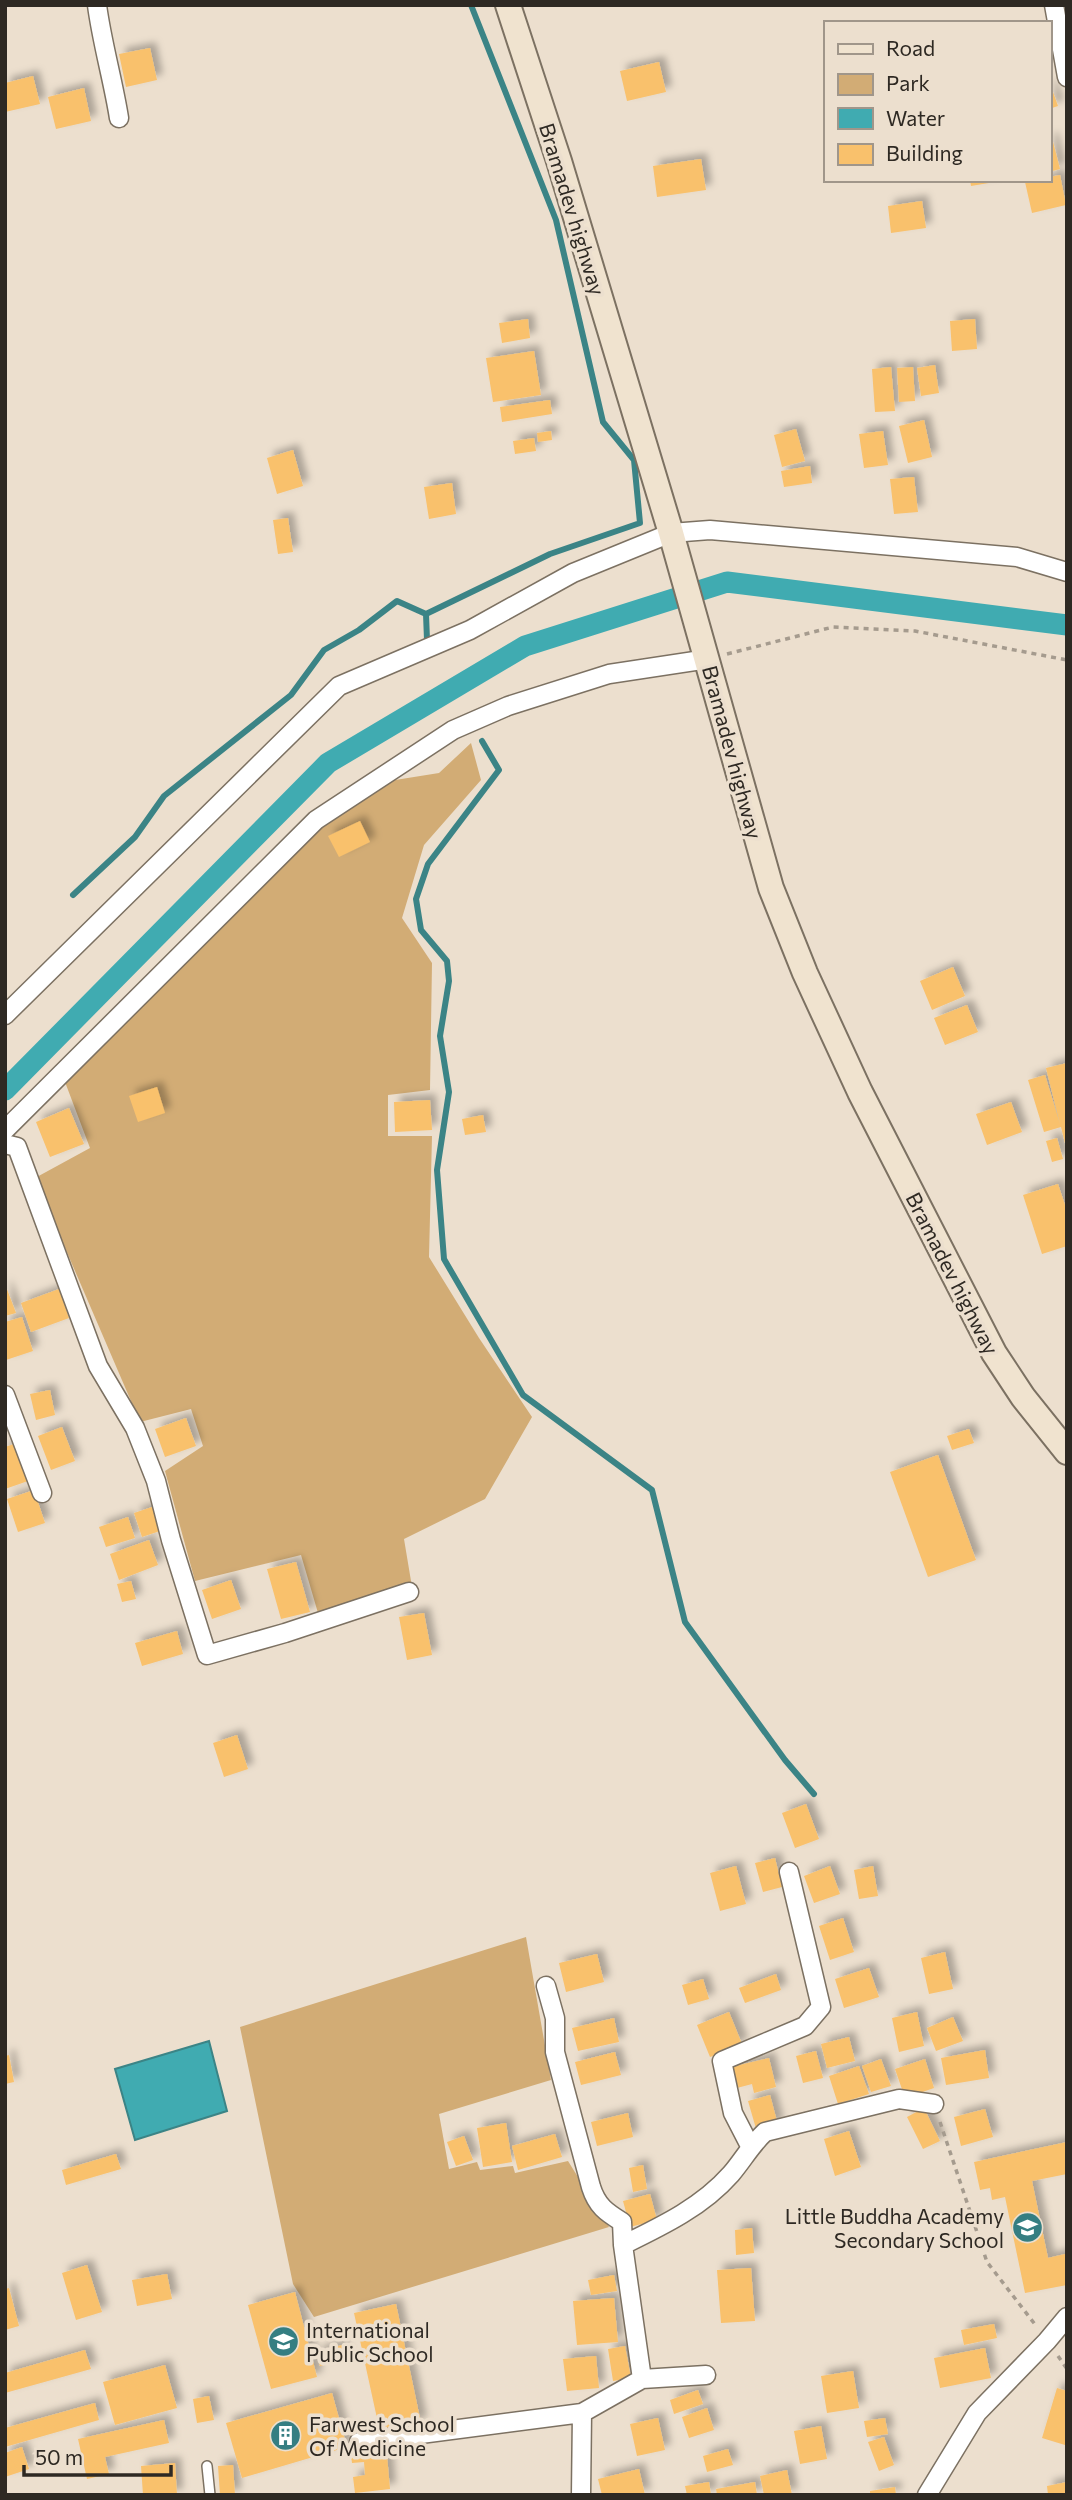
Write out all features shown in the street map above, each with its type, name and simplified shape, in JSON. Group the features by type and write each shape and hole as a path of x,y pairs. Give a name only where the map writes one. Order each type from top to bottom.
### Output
{"street":[{"path":"97,5 102,43 113,82 119,118"},
{"name":"Bramadev highway","path":"508,5 559,161 672,537 771,888 805,973 860,1092 994,1353 1023,1397 1067,1452"},
{"path":"1054,5 1067,77"},
{"path":"5,1015 339,686 470,630 573,573 672,537 710,530 1017,557 1067,572"},
{"path":"5,1130 316,820 453,730 497,711 609,674 706,654"},
{"path":"5,1144 17,1147 98,1366 135,1428 152,1470 207,1655 285,1633 409,1592"},
{"path":"5,1395 42,1493"},
{"path":"750,2146 733,2113 722,2061 805,2026 821,2007 789,1872"},
{"path":"546,1986 555,2018 555,2052 595,2201 622,2222 642,2379"},
{"path":"624,2245 680,2217 730,2174 750,2146 765,2132 899,2099 934,2104"},
{"path":"927,2495 977,2413 1067,2317"},
{"path":"359,2442 582,2413 642,2379 706,2375"},
{"path":"581,2495 582,2413"}],"lane":[{"path":"207,2466 211,2495"}],"path":[{"path":"706,654 833,627 915,631 1067,660"},
{"path":"934,2104 987,2262 1047,2341"}],"green space":[{"path":"471,743 481,780 424,845 402,918 432,963 430,1090 388,1095 388,1136 432,1136 429,1257 532,1417 485,1499 404,1539 412,1587 318,1613 301,1555 195,1581 165,1471 203,1446 191,1409 140,1422 35,1178 90,1148 65,1082 224,919 323,827 389,781 439,773"},
{"path":"526,1937 551,2080 439,2114 449,2169 477,2162 480,2170 513,2166 515,2173 568,2161 609,2227 314,2317 293,2284 240,2027"}],"water":[{"path":"209,2041 227,2111 135,2140 115,2069"}],"building":[{"path":"150,48 157,80 126,87 119,54"},
{"path":"659,62 666,92 627,101 620,71"},
{"path":"33,76 40,104 5,112 5,83"},
{"path":"1051,87 1058,106 1051,108"},
{"path":"84,88 91,121 56,129 48,97"},
{"path":"1051,138 1052,138 1060,169 1051,171"},
{"path":"701,159 706,190 657,197 653,166"},
{"path":"1060,175 1066,205 1032,213 1025,182 1051,182 1051,177"},
{"path":"970,182 995,182 971,186"},
{"path":"922,201 926,228 891,233 888,206"},
{"path":"528,319 530,338 502,343 499,323"},
{"path":"975,319 977,349 952,351 950,321"},
{"path":"534,351 541,395 493,402 486,358"},
{"path":"935,365 939,393 921,396 917,368"},
{"path":"891,367 895,411 875,412 872,369"},
{"path":"913,367 915,401 899,402 897,368"},
{"path":"550,400 552,414 502,422 500,407"},
{"path":"924,420 932,457 908,463 899,426"},
{"path":"796,429 805,461 782,467 774,435"},
{"path":"551,431 552,440 538,442 537,433"},
{"path":"883,431 888,465 864,468 859,434"},
{"path":"534,438 536,451 515,454 513,441"},
{"path":"293,450 303,486 277,494 267,458"},
{"path":"810,466 812,483 784,487 781,471"},
{"path":"914,477 918,512 894,514 890,479"},
{"path":"452,483 456,514 429,519 424,487"},
{"path":"288,518 293,552 278,554 273,520"},
{"path":"360,821 370,842 339,857 328,836"},
{"path":"953,967 965,996 932,1010 920,981"},
{"path":"967,1005 978,1032 945,1045 934,1018"},
{"path":"1067,1063 1066,1147 1061,1127 1044,1132 1028,1080 1045,1075 1060,1124 1046,1068"},
{"path":"157,1087 165,1113 138,1122 129,1096"},
{"path":"430,1100 432,1130 395,1132 394,1102"},
{"path":"1011,1102 1022,1132 987,1145 976,1114"},
{"path":"69,1108 84,1144 50,1157 36,1122"},
{"path":"483,1115 486,1132 465,1135 462,1119"},
{"path":"1057,1138 1063,1159 1052,1162 1046,1141"},
{"path":"1058,1184 1067,1211 1067,1246 1042,1254 1023,1195"},
{"path":"5,1284 16,1313 5,1316"},
{"path":"59,1289 69,1318 31,1332 21,1303"},
{"path":"22,1317 33,1351 6,1360 5,1322"},
{"path":"50,1390 55,1415 36,1420 30,1394"},
{"path":"186,1418 196,1446 165,1457 155,1429"},
{"path":"62,1427 75,1461 51,1470 38,1436"},
{"path":"969,1429 974,1443 952,1450 947,1436"},
{"path":"14,1444 28,1481 5,1489 5,1447"},
{"path":"938,1455 976,1560 928,1577 890,1472"},
{"path":"34,1490 45,1523 18,1532 7,1499"},
{"path":"152,1507 160,1531 142,1537 134,1513"},
{"path":"128,1517 135,1538 106,1547 99,1527"},
{"path":"149,1540 158,1565 119,1580 110,1554"},
{"path":"296,1562 310,1612 281,1619 267,1569"},
{"path":"231,1580 241,1609 212,1619 202,1590"},
{"path":"131,1581 136,1599 122,1602 117,1584"},
{"path":"424,1613 432,1655 407,1660 399,1617"},
{"path":"177,1631 183,1654 142,1666 135,1643"},
{"path":"237,1735 248,1769 224,1777 213,1743"},
{"path":"806,1804 819,1839 795,1848 782,1813"},
{"path":"775,1858 782,1887 763,1892 755,1863"},
{"path":"736,1866 746,1904 720,1911 710,1873"},
{"path":"830,1866 840,1894 814,1903 804,1876"},
{"path":"873,1866 878,1896 859,1899 854,1870"},
{"path":"843,1918 854,1952 830,1960 819,1926"},
{"path":"945,1952 953,1989 929,1994 921,1958"},
{"path":"597,1954 604,1982 566,1992 559,1963"},
{"path":"869,1968 879,1997 844,2008 835,1979"},
{"path":"776,1974 781,1990 745,2003 739,1988"},
{"path":"703,1979 709,1999 688,2005 682,1985"},
{"path":"729,2012 742,2044 710,2057 697,2025"},
{"path":"917,2012 924,2046 899,2052 892,2018"},
{"path":"953,2017 963,2041 936,2051 927,2028"},
{"path":"614,2018 619,2042 578,2051 572,2028"},
{"path":"849,2037 855,2061 827,2068 821,2044"},
{"path":"985,2050 989,2078 946,2085 941,2058"},
{"path":"816,2051 823,2078 803,2083 796,2056"},
{"path":"615,2052 621,2075 581,2085 575,2062"},
{"path":"9,2055 14,2082 5,2084 5,2056"},
{"path":"769,2058 776,2087 754,2093 752,2084 737,2088 731,2067"},
{"path":"881,2059 891,2086 871,2092 862,2066"},
{"path":"925,2059 934,2088 905,2098 895,2069"},
{"path":"859,2066 869,2094 838,2104 829,2076"},
{"path":"770,2095 778,2125 757,2132 748,2101"},
{"path":"924,2108 940,2141 923,2149 907,2117"},
{"path":"985,2109 993,2137 961,2146 954,2117"},
{"path":"628,2113 633,2137 597,2146 591,2122"},
{"path":"506,2123 512,2162 483,2167 477,2128"},
{"path":"849,2131 861,2167 835,2176 824,2139"},
{"path":"555,2134 562,2157 518,2170 512,2146"},
{"path":"464,2136 473,2160 456,2166 447,2142"},
{"name":"Little Buddha Academy Secondary School","path":"1067,2142 1067,2174 1032,2181 1048,2258 1065,2254 1067,2285 1025,2293 1005,2197 992,2200 990,2188 980,2190 974,2162"},
{"path":"116,2154 121,2169 66,2185 62,2170"},
{"path":"643,2165 647,2189 633,2192 629,2168"},
{"path":"650,2194 657,2220 630,2227 623,2201"},
{"path":"752,2228 754,2253 736,2255 735,2230"},
{"path":"87,2265 102,2312 76,2320 62,2273"},
{"path":"751,2268 755,2321 721,2323 717,2270"},
{"path":"167,2274 172,2299 137,2306 132,2280"},
{"path":"614,2275 617,2291 591,2295 588,2280"},
{"path":"9,2288 19,2326 5,2330 5,2289"},
{"name":"International Public School","path":"295,2292 317,2377 271,2389 248,2305"},
{"path":"614,2298 618,2342 577,2345 573,2301"},
{"path":"396,2304 421,2423 380,2432 354,2313"},
{"path":"994,2324 997,2338 964,2345 961,2330"},
{"path":"342,2345 345,2359 320,2366 316,2352"},
{"path":"625,2346 631,2378 613,2381 608,2349"},
{"path":"985,2348 991,2378 940,2388 934,2358"},
{"path":"85,2350 91,2369 5,2393 5,2373"},
{"path":"596,2356 599,2388 567,2391 563,2359"},
{"path":"165,2365 177,2408 115,2425 103,2382"},
{"path":"853,2371 859,2408 827,2413 821,2376"},
{"path":"1057,2388 1067,2391 1065,2445 1042,2438"},
{"path":"698,2390 703,2404 674,2414 670,2400"},
{"name":"Farwest School Of Medicine","path":"332,2393 347,2447 242,2478 226,2423"},
{"path":"209,2396 214,2420 197,2423 193,2399"},
{"path":"95,2403 99,2420 5,2447 5,2428"},
{"path":"707,2408 714,2430 689,2438 682,2417"},
{"path":"658,2418 665,2450 637,2456 630,2424"},
{"path":"885,2418 888,2434 867,2437 864,2421"},
{"path":"164,2420 169,2443 105,2457 109,2474 87,2479 78,2439"},
{"path":"821,2426 827,2459 800,2464 794,2431"},
{"path":"884,2437 894,2465 879,2471 868,2442"},
{"path":"386,2444 390,2489 355,2493 353,2477 365,2475 364,2462 352,2463 350,2448"},
{"path":"22,2447 29,2469 5,2477 5,2453"},
{"path":"728,2449 733,2465 707,2472 703,2456"},
{"path":"175,2463 177,2495 143,2495 141,2466"},
{"path":"233,2465 235,2495 220,2495 218,2466"},
{"path":"639,2469 645,2495 602,2495 598,2479"},
{"path":"787,2470 792,2495 764,2495 760,2476"},
{"path":"709,2482 711,2495 687,2495 685,2486"},
{"path":"755,2482 757,2495 717,2495 716,2489"},
{"path":"1067,2482 1067,2495 1048,2495 1047,2486"},
{"path":"895,2487 896,2495 870,2495 870,2491"}],"waterway":[{"path":"426,614 550,554 640,523 634,460 603,422 556,220 471,5"},
{"path":"5,1090 328,763 525,646 727,582 1067,625"},
{"path":"73,895 135,837 164,796 291,695 324,650 359,630 397,601 426,614 427,640"},
{"path":"482,741 499,770 428,864 416,899 421,930 447,961 449,981 440,1036 449,1092 437,1170 444,1259 523,1395 652,1490 685,1622 785,1760 814,1794"}],"place":[{"name":"Little Buddha Academy Secondary School","path":"1027,2227"},
{"name":"International Public School","path":"283,2341"},
{"name":"Farwest School Of Medicine","path":"286,2435"}]}
